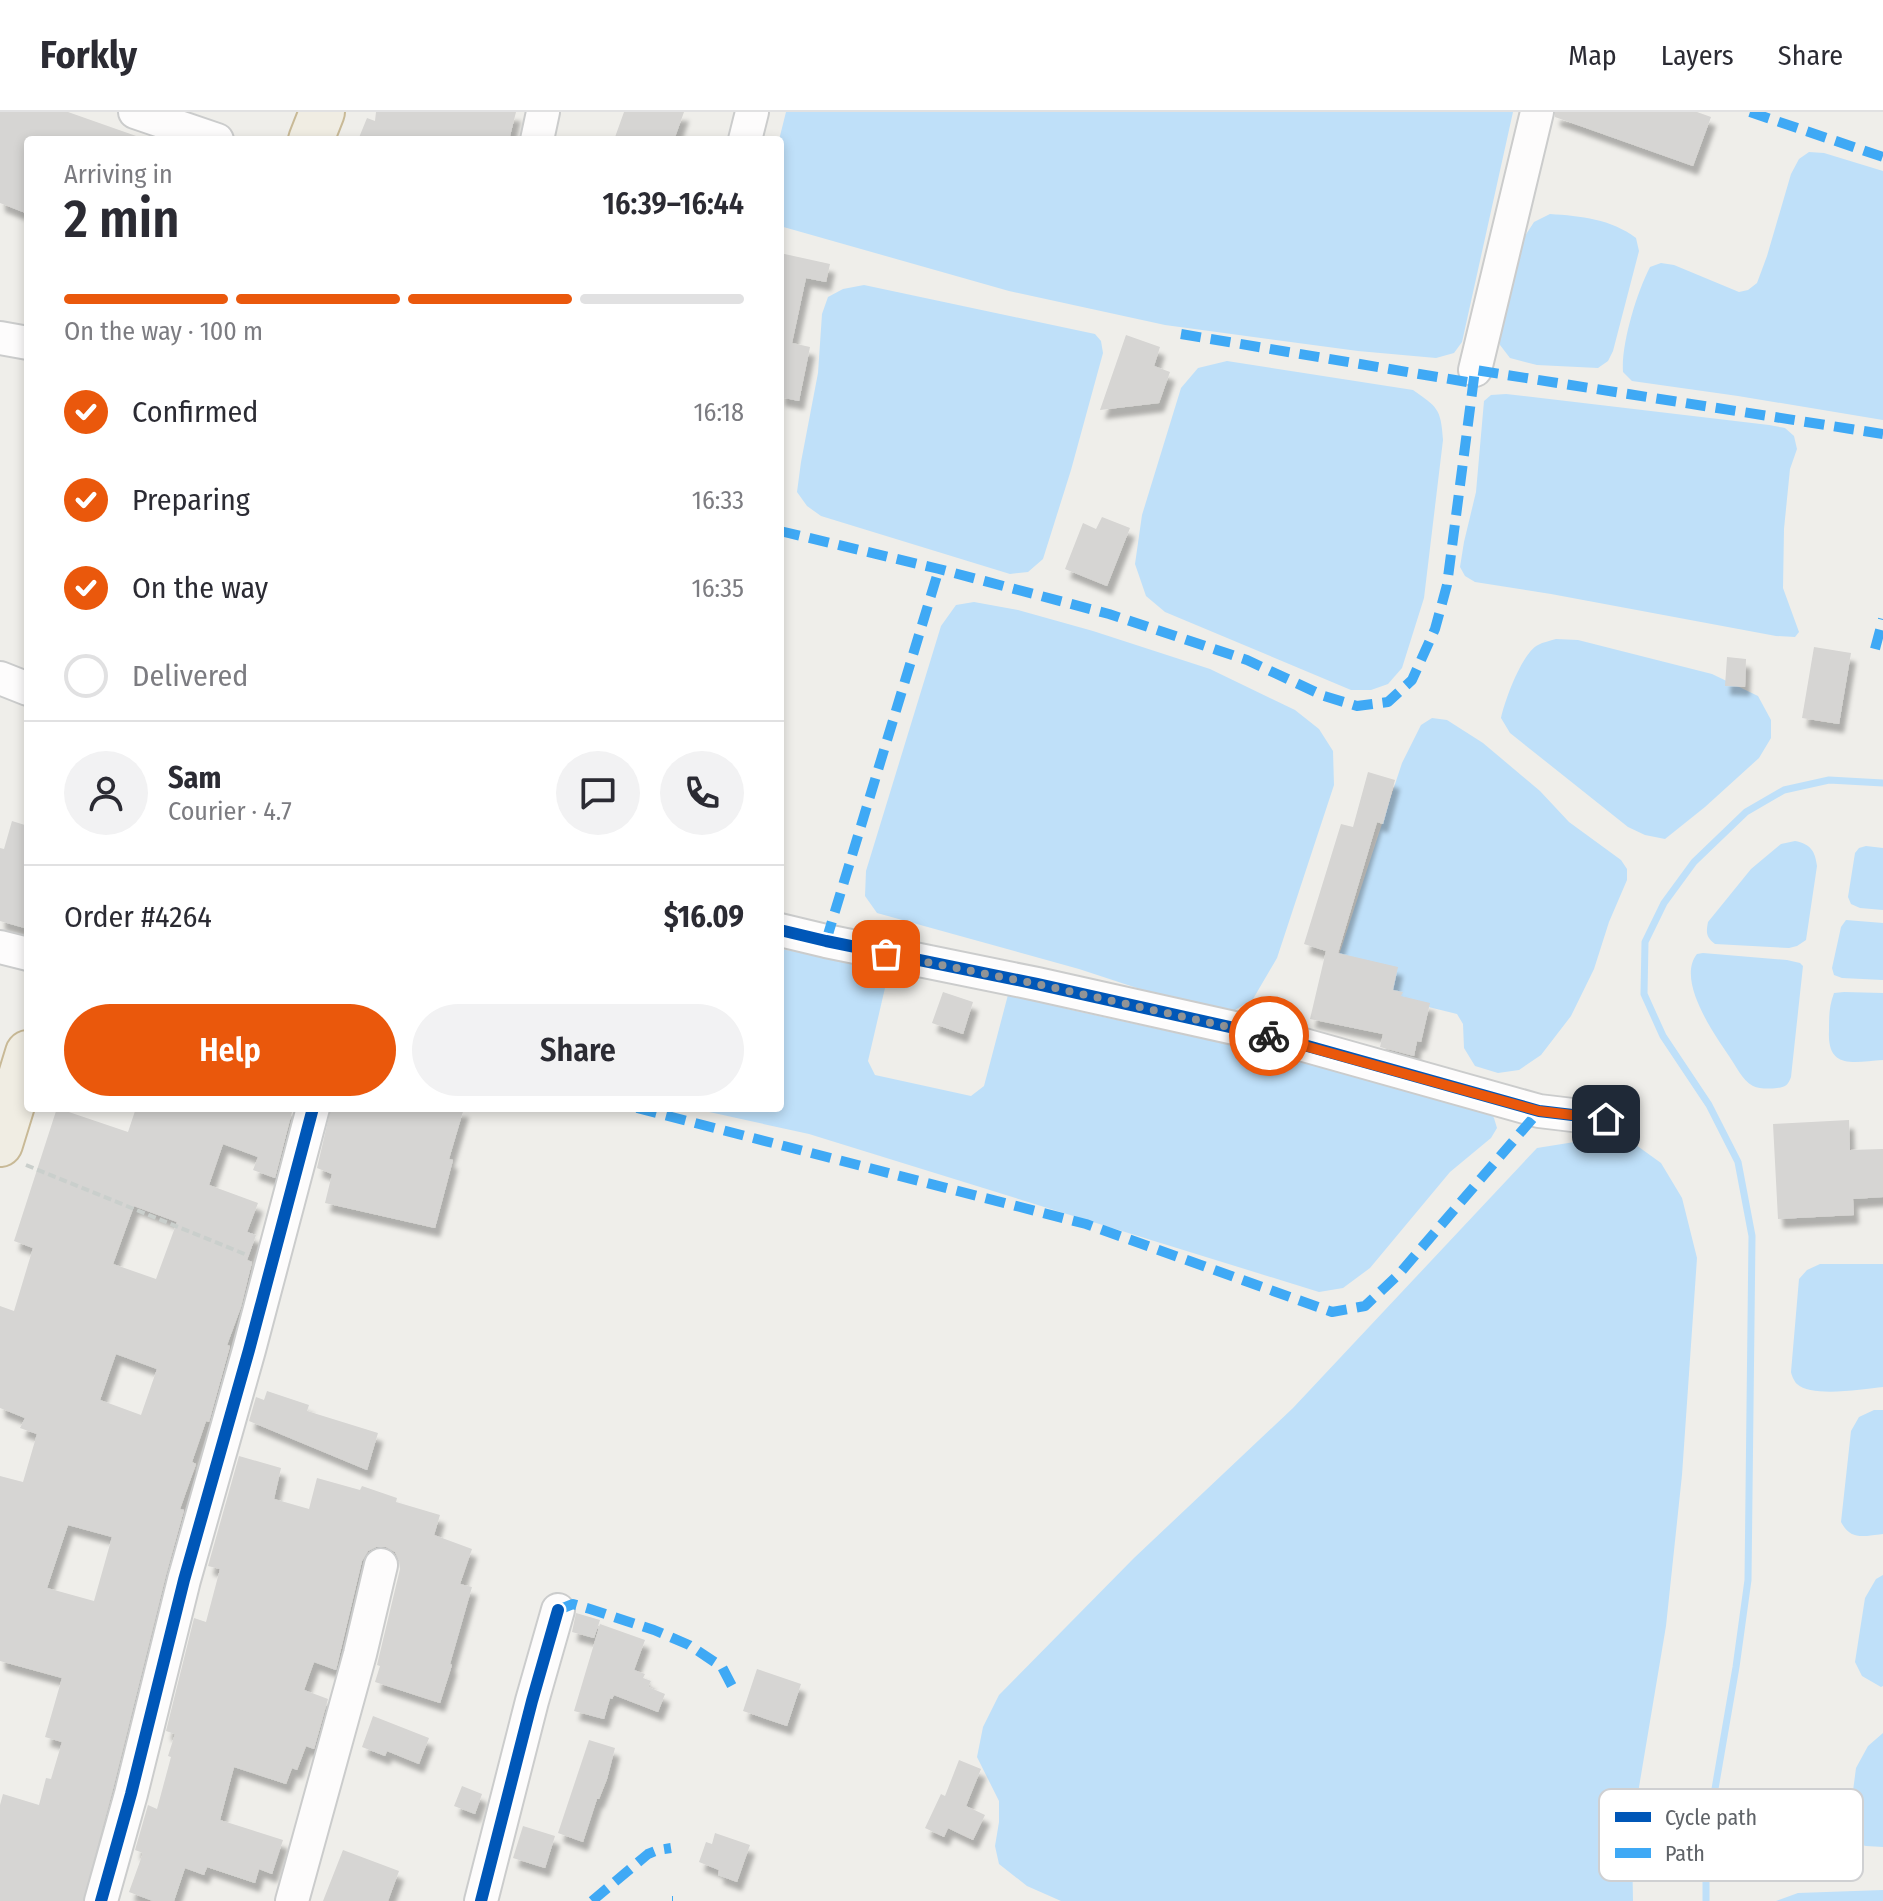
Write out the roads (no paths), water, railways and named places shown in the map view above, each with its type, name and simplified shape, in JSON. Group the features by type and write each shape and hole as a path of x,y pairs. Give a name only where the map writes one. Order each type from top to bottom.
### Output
{"highway":[{"path":"313,136 322,112"},
{"path":"7,1152 24,1072"}],"street":[{"path":"135,112 205,136"},
{"path":"538,136 543,112"},
{"path":"746,136 752,112"},
{"path":"1475,370 1537,112"},
{"path":"0,338 24,342"},
{"path":"0,678 24,687"},
{"path":"784,931 1279,1038 1539,1111 1606,1119"},
{"path":"0,947 24,953"},
{"path":"101,1901 184,1580 312,1112"},
{"path":"292,1901 360,1654 381,1565"},
{"path":"481,1901 558,1610"}],"water":[{"path":"786,112 1513,112 1462,342 1454,353 1436,358 1358,351 1165,325 1009,291 784,227 784,136 780,136"},
{"path":"1809,152 1824,153 1883,171 1883,420 1632,381 1623,372 1627,333 1650,267 1661,263 1674,265 1739,292 1748,290 1757,283 1791,174 1799,159"},
{"path":"1550,214 1584,217 1606,223 1636,238 1639,251 1613,351 1608,361 1598,368 1537,365 1510,358 1500,345 1499,328 1523,239 1534,222"},
{"path":"864,285 1095,334 1101,341 1103,353 1043,559 1028,572 1010,574 821,516 807,506 797,492 818,373 822,314 828,297 843,289"},
{"path":"1227,361 1413,390 1433,405 1439,415 1443,440 1424,598 1402,668 1388,684 1371,690 1351,690 1165,612 1146,596 1135,564 1142,515 1181,388 1198,368"},
{"path":"1506,394 1785,428 1794,436 1797,449 1790,469 1784,529 1783,588 1799,632 1795,637 1475,582 1465,576 1460,567 1476,492 1484,401 1491,395"},
{"path":"974,602 1018,610 1093,631 1210,669 1295,710 1319,729 1333,751 1334,785 1277,958 1253,999 1235,1010 1210,1012 1079,969 877,913 865,896 866,871 941,626 956,605"},
{"path":"1556,639 1578,640 1712,674 1758,696 1771,720 1771,738 1759,758 1665,839 1645,835 1628,827 1510,733 1501,718 1510,689 1526,657 1538,645"},
{"path":"1432,718 1447,720 1483,743 1540,791 1569,822 1621,860 1627,869 1627,880 1594,969 1571,1016 1541,1055 1519,1070 1498,1073 1475,1066 1464,1048 1463,1024 1457,1014 1388,997 1339,955 1402,763 1421,725"},
{"path":"1795,841 1811,849 1817,866 1806,940 1789,948 1715,944 1707,934 1708,922 1751,869 1781,844"},
{"path":"1866,846 1883,848 1883,910 1860,908 1851,904 1848,897 1855,853"},
{"path":"1846,920 1883,923 1883,980 1834,975 1832,968 1841,927"},
{"path":"784,950 882,967 888,975 868,1061 875,1075 971,1096 984,1086 1009,991 1067,1009 1485,1105 1497,1128 1491,1138 1450,1172 1370,1268 1343,1288 1319,1292 809,1134 709,1112 784,1112"},
{"path":"1697,954 1787,960 1803,966 1791,1077 1785,1086 1765,1088 1749,1083 1715,1034 1694,992 1691,978"},
{"path":"1834,993 1883,993 1883,1060 1844,1061 1833,1052 1830,1044 1830,1007"},
{"path":"1587,1140 1636,1145 1661,1163 1682,1198 1697,1258 1682,1475 1666,1626 1639,1789 1599,1789 1599,1881 1633,1881 1633,1901 1061,1901 1027,1886 999,1864 995,1846 999,1801 977,1757 983,1727 999,1695 1134,1558 1293,1408 1537,1148"},
{"path":"1820,1264 1883,1264 1883,1387 1826,1392 1804,1388 1794,1380 1791,1372 1799,1279 1807,1270"},
{"path":"1874,1410 1883,1410 1883,1534 1859,1536 1849,1532 1841,1522 1851,1431 1859,1417"},
{"path":"1883,1575 1881,1687 1862,1676 1855,1662 1865,1598 1876,1579"},
{"path":"1883,1733 1883,1847 1863,1845 1863,1789 1853,1789 1856,1768 1868,1746"},
{"path":"1883,1890 1883,1901 1776,1901 1798,1893"}],"waterway":[{"path":"1715,1789 1748,1580 1752,1236 1738,1162 1709,1105 1663,1036 1644,994 1645,942 1664,903 1694,862 1746,812 1784,790 1829,780 1883,783"},
{"path":"1706,1881 1706,1901"}]}
